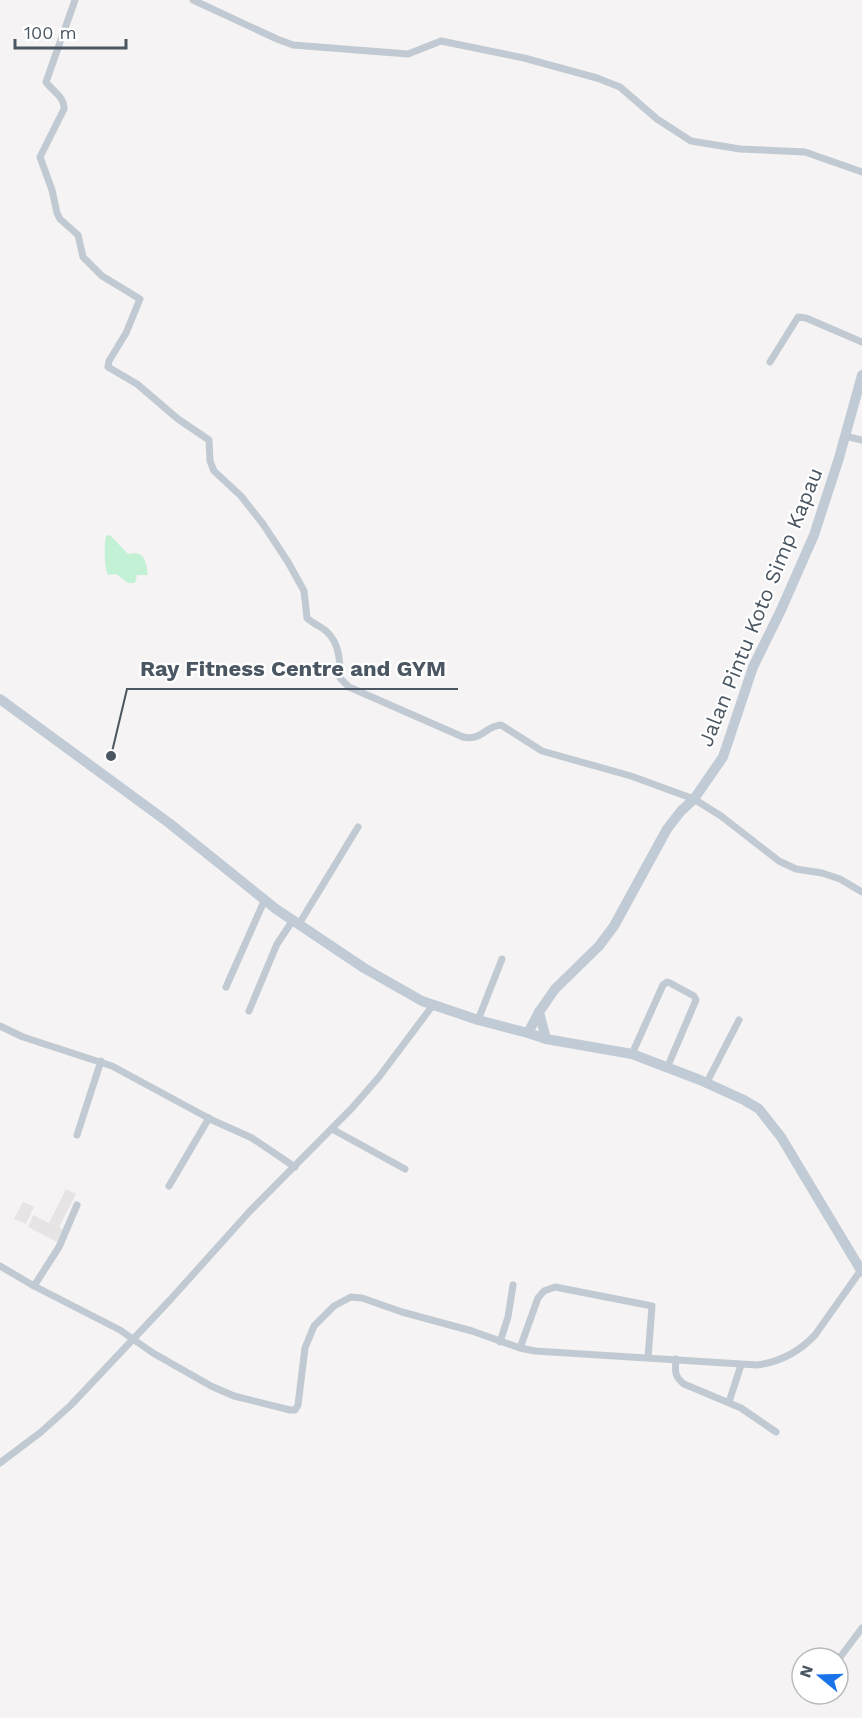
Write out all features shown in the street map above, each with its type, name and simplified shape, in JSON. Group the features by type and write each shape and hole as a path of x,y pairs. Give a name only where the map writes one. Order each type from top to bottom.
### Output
{"street":[{"path":"75,0 46,82 62,100 64,110 40,157 52,190 57,213 60,219 78,235 83,257 102,276 140,299 126,333 109,361 108,367 137,384 178,419 209,440 210,461 214,471 241,496 288,562 304,591 307,618 333,638 337,646 340,678 343,683 463,737 474,739 493,727 501,725 542,751 631,776 694,799 721,816 779,861 796,869 822,873 840,879 862,892"},
{"path":"193,0 293,45 408,54 441,41 524,58 597,78 620,87 657,119 692,141 740,149 805,152 862,172"},
{"path":"770,362 798,317 806,318 862,342"},
{"name":"Jalan Pintu Koto Simp Kapau","path":"528,1033 555,989 599,946 615,926 667,829 694,799 723,757 753,667 786,600 814,535 862,375"},
{"path":"845,436 862,440"},
{"path":"0,699 169,823 296,922 384,980 422,1001 546,1039 632,1054 744,1100 759,1109 774,1126 861,1271 806,1345 789,1356 769,1363 741,1365 535,1351 519,1348 472,1331 402,1312 362,1298 351,1297 334,1306 314,1326 305,1347 298,1406 295,1410 290,1410 234,1396 211,1386 179,1370 120,1330 1,1269"},
{"path":"249,1011 277,944 296,922 358,826"},
{"path":"226,987 265,899"},
{"path":"478,1020 502,959"},
{"path":"632,1054 663,985 670,983 694,996 696,1000 667,1068"},
{"path":"0,1463 41,1432 71,1405 250,1211 332,1129 379,1077 434,1005"},
{"path":"539,1012 546,1039"},
{"path":"706,1084 739,1020"},
{"path":"0,1026 23,1037 101,1061 124,1071 209,1118 252,1138 295,1167"},
{"path":"77,1135 101,1061"},
{"path":"169,1186 209,1118"},
{"path":"332,1129 405,1169"},
{"path":"34,1286 59,1247 77,1205"},
{"path":"500,1342 508,1317 513,1285"},
{"path":"519,1348 538,1298 544,1291 555,1287 652,1306 648,1357"},
{"path":"676,1359 677,1379 729,1402 776,1432"},
{"path":"729,1402 741,1365"},
{"path":"848,1646 862,1628"}],"shaded area":[{"path":"66,1189 76,1194 59,1227 63,1230 57,1242 28,1227 33,1215 49,1223"},
{"path":"23,1202 34,1207 26,1224 14,1219"}],"green space":[{"path":"110,535 128,554 138,554 144,558 148,575 137,575 135,583 128,583 116,574 108,575 105,545 106,536"}],"place":[{"name":"Ray Fitness Centre and GYM","path":"111,756"}]}
